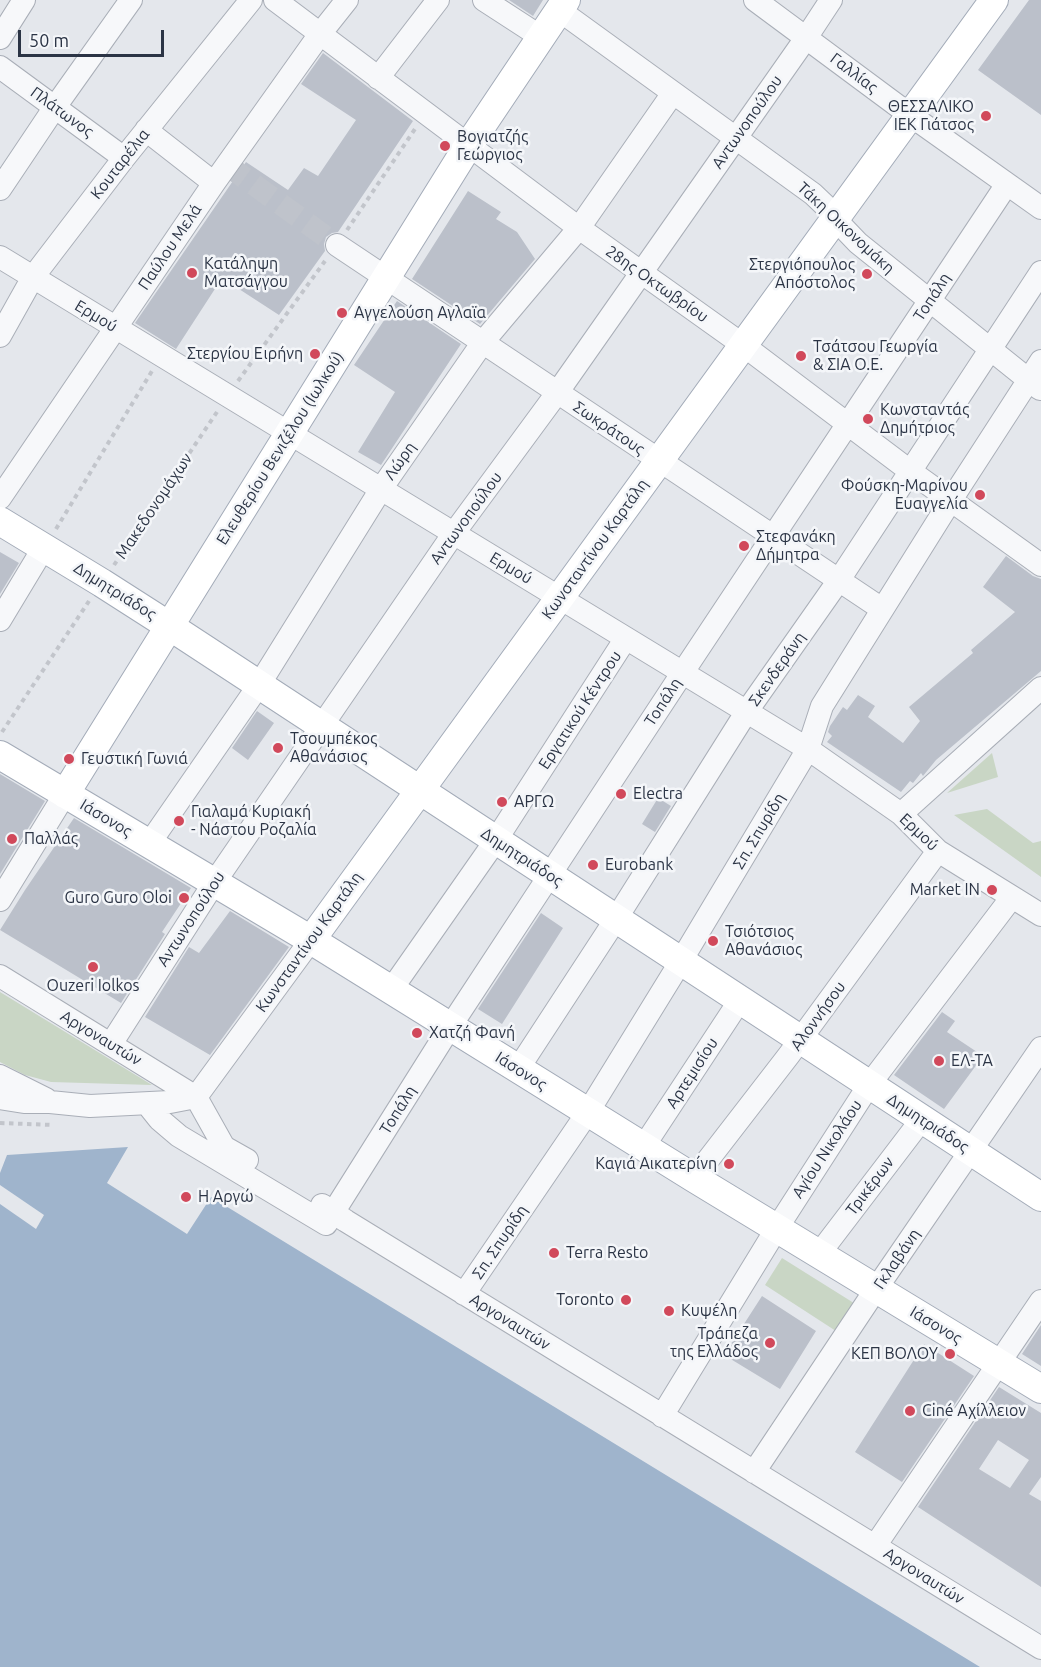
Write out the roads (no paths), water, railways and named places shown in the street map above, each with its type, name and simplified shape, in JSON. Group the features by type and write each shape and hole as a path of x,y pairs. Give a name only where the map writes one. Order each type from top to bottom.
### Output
{"main road":[{"name":"Κωνσταντίνου Καρτάλη","path":"311,939 994,0"},
{"name":"Ελευθερίου Βενιζέλου (Ιωλκού)","path":"65,794 468,146 562,5"},
{"name":"Δημητριάδος","path":"0,521 169,626 1041,1197"},
{"name":"Ιάσονος","path":"0,755 311,939 694,1178 1041,1389"}],"street":[{"path":"0,38 24,0"},
{"path":"0,189 131,0"},
{"name":"Κουταρέλια","path":"0,336 33,277 146,130 251,0"},
{"name":"28ης Οκτωβρίου","path":"276,0 579,228 744,345 910,471 1041,565"},
{"name":"Παύλου Μελά","path":"0,498 214,183 346,0"},
{"path":"378,78 438,0"},
{"path":"484,0 541,37"},
{"name":"Γαλλίας","path":"755,0 910,115 1041,208"},
{"name":"Αντωνοπούλου","path":"111,1044 214,883 454,533 557,393 831,0"},
{"name":"Τάκη Οικονομάκη","path":"562,5 673,93 813,194 831,210 835,219 858,243 1035,385"},
{"name":"Πλάτωνος","path":"0,67 124,158"},
{"name":"Λώρη","path":"149,844 259,685 381,489 483,342 579,228 673,93"},
{"path":"146,130 214,183"},
{"name":"Τοπάλη","path":"330,1218 450,1027 682,672 1007,184"},
{"name":"Σωκράτους","path":"337,245 882,609"},
{"name":"Ερμού","path":"0,257 808,749 902,814 938,851 1041,915"},
{"name":"Σκενδεράνη","path":"518,1069 747,711 839,580 1041,272"},
{"name":"Σπ. Σπυρίδη","path":"464,1294 588,1112 808,749 822,706 951,500 1035,385 1041,361"},
{"path":"0,620 44,547"},
{"name":"Εργατικού Κέντρου","path":"391,990 496,840 626,638"},
{"path":"902,814 1041,688"},
{"name":"Ελευθερίου Βενιζέλου (Ιωλκού)","path":"0,900 65,794"},
{"name":"Αλοννήσου","path":"694,1178 800,1039 938,851"},
{"name":"Αγίου Νικολάου","path":"662,1416 777,1228 869,1084 1012,897"},
{"name":"Κωνσταντίνου Καρτάλη","path":"196,1097 311,939"},
{"name":"Αργοναυτών","path":"0,976 196,1097 224,1147 330,1218"},
{"name":"Αρτεμισίου","path":"644,1146 740,1000"},
{"name":"Γκλαβάνη","path":"754,1472 1041,1048"},
{"path":"0,1076 50,1102"},
{"path":"0,1098 24,1102 90,1106 147,1104 196,1097"},
{"name":"Αργοναυτών","path":"147,1104 159,1119 179,1136 330,1218 346,1221 1041,1647"},
{"name":"Τρικέρων","path":"819,1254 921,1119"},
{"path":"875,1546 1041,1301"}],"water":[{"path":"128,1147 107,1183 187,1234 211,1197 980,1667 0,1667 0,1173 7,1155"}],"tunnel":[{"path":"227,165 337,245"}],"place":[{"name":"ΘΕΣΣΑΛΙΚΟ ΙΕΚ Γιάτσος","path":"986,116"},
{"name":"Βογιατζής Γεώργιος","path":"445,146"},
{"name":"Κατάληψη Ματσάγγου","path":"192,273"},
{"name":"Στεργιόπουλος Απόστολος","path":"867,274"},
{"name":"Αγγελούση Αγλαϊα","path":"342,313"},
{"name":"Στεργίου Ειρήνη","path":"315,354"},
{"name":"Τσάτσου Γεωργία & ΣΙΑ Ο.Ε.","path":"801,356"},
{"name":"Κωνσταντάς Δημήτριος","path":"868,419"},
{"name":"Φούσκη-Μαρίνου Ευαγγελία","path":"980,495"},
{"name":"Στεφανάκη Δήμητρα","path":"744,546"},
{"name":"Τσουμπέκος Αθανάσιος","path":"278,748"},
{"name":"Γευστική Γωνιά","path":"69,759"},
{"name":"Electra","path":"621,794"},
{"name":"ΑΡΓΩ","path":"502,802"},
{"name":"Γιαλαμά Κυριακή - Νάστου Ροζαλία","path":"179,821"},
{"name":"Παλλάς","path":"12,839"},
{"name":"Eurobank","path":"593,865"},
{"name":"Market IN","path":"992,890"},
{"name":"Guro Guro Oloi","path":"184,898"},
{"name":"Τσιότσιος Αθανάσιος","path":"713,941"},
{"name":"Ouzeri Iolkos","path":"93,967"},
{"name":"Χατζή Φανή","path":"417,1033"},
{"name":"ΕΛ-ΤΑ","path":"939,1061"},
{"name":"Καγιά Αικατερίνη","path":"729,1164"},
{"name":"Η Αργώ","path":"186,1197"},
{"name":"Terra Resto","path":"554,1253"},
{"name":"Toronto","path":"626,1300"},
{"name":"Κυψέλη","path":"669,1311"},
{"name":"Τράπεζα της Ελλάδος","path":"770,1343"},
{"name":"ΚΕΠ ΒΟΛΟΥ","path":"950,1354"},
{"name":"Ciné Αχίλλειον","path":"910,1411"}]}
